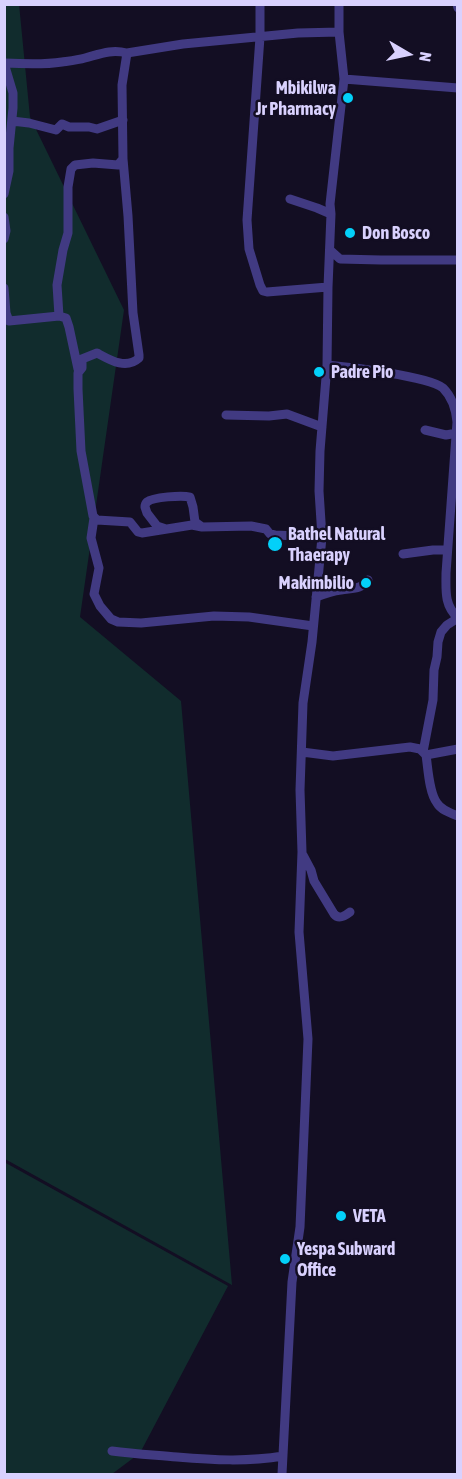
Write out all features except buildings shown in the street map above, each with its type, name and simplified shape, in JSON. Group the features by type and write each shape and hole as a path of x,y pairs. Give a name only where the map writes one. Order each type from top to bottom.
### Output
{"street":[{"path":"260,4 260,37 247,220 249,249 262,291 328,287"},
{"path":"282,1474 292,1282 300,1227 308,1039 299,932 302,852 300,790 303,703 322,537 319,491 327,365 330,204 344,79 339,32 339,4"},
{"path":"4,194 9,171 13,93 5,63 59,63 118,51 126,53 183,44 298,33 339,32"},
{"path":"79,372 82,368 82,359 97,353 118,364 133,362 139,358 132,313 123,159 122,85 126,53"},
{"path":"344,79 458,88"},
{"path":"12,121 56,130 62,124 69,127 97,129 123,120"},
{"path":"59,316 57,285 68,233 68,187 71,170 75,165 93,163 118,165 123,159"},
{"path":"290,199 331,214"},
{"path":"4,217 6,231 4,239"},
{"path":"330,250 340,259 458,260"},
{"path":"4,288 9,321 59,316 64,317 67,321 79,372 81,451 94,518 91,538 99,564 94,594 107,616 118,622 141,623 214,616 249,617 313,626"},
{"path":"327,365 353,367 417,379 438,386 444,390 453,403 457,414 446,573 449,609 458,618 441,632 424,753 437,804 458,816"},
{"path":"225,415 287,414 322,427"},
{"path":"425,430 446,435 457,433"},
{"path":"167,529 157,526 148,514 145,508 148,501 176,495 190,497 193,518 202,527"},
{"path":"94,518 130,522 138,532 142,533 192,525 202,527 251,526 266,529 274,535 322,537"},
{"path":"404,554 447,550"},
{"path":"316,597 339,590 356,589 368,580"},
{"path":"302,752 333,756 410,747 418,748 424,753 458,749"},
{"path":"302,852 334,914 342,917 350,912"},
{"path":"112,1451 225,1461 283,1456"}],"green space":[{"path":"19,4 30,117 124,310 80,617 181,701 232,1285 5,1159 4,5"},
{"path":"4,1162 228,1286 140,1453 112,1474 5,1474"}],"place":[{"name":"Mbikilwa Jr Pharmacy","path":"348,98"},
{"name":"Don Bosco","path":"350,233"},
{"name":"Padre Pio","path":"319,372"},
{"name":"Bathel Natural Thaerapy","path":"275,544"},
{"name":"Makimbilio","path":"366,583"},
{"name":"VETA","path":"341,1216"},
{"name":"Yespa Subward Office","path":"285,1259"}]}
